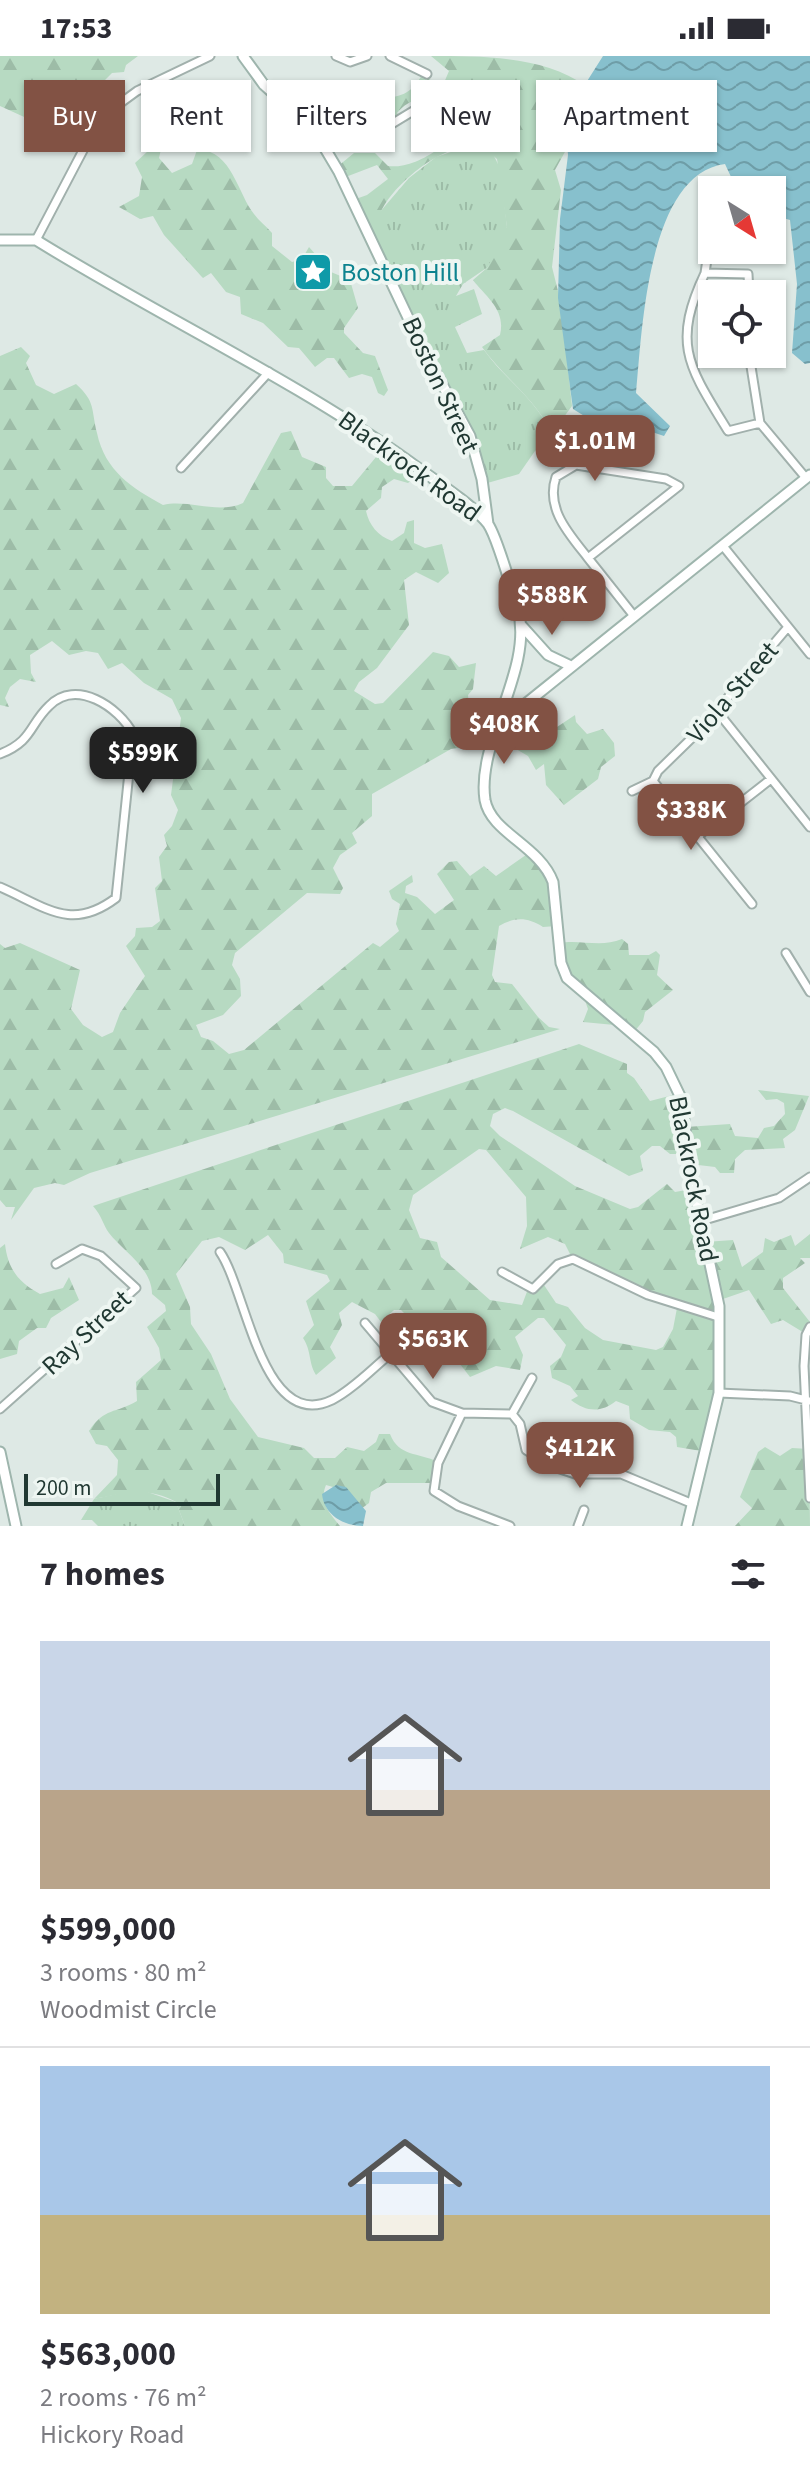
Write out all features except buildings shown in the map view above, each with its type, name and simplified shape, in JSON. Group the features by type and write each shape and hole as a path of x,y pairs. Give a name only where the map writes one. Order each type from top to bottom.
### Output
{"street":[{"path":"36,240 100,118 137,91 210,56"},
{"name":"Boston Street","path":"243,56 252,72 267,86"},
{"path":"336,56 350,62 367,56"},
{"path":"390,56 427,74"},
{"name":"Boston Street","path":"328,152 470,436 482,479 488,524"},
{"name":"Blackrock Road","path":"0,240 36,240 269,372 397,454 488,524 521,625 487,770 486,804 498,824 530,848 548,869 553,882 561,963 567,978 636,1034 676,1085 701,1221 716,1283 719,1393 687,1526"},
{"path":"706,264 685,323 685,341 693,367 728,431 760,423"},
{"path":"705,273 748,274 748,280"},
{"path":"498,726 808,477 760,423 751,368"},
{"path":"181,468 269,372"},
{"path":"588,558 679,486 676,482 593,467 565,469 556,477 553,500 558,516 588,558 634,616"},
{"path":"723,546 810,654"},
{"path":"521,625 548,655 571,666"},
{"name":"Viola Street","path":"653,781 658,771 717,711 788,627"},
{"path":"0,754 32,733 48,706 62,697 75,695 101,701 126,720 133,734 116,898 99,911 81,917 62,914 0,887"},
{"path":"717,711 771,779 806,815 810,827"},
{"path":"698,836 771,779"},
{"path":"632,791 653,781 752,904"},
{"path":"786,953 810,992"},
{"path":"701,1221 779,1198 810,1177"},
{"name":"Ray Street","path":"0,1409 136,1288 101,1256 82,1249 56,1264"},
{"path":"220,1252 235,1279 274,1384 291,1399 316,1405 333,1400 389,1355"},
{"path":"502,1272 533,1289 558,1264 573,1259 638,1290 718,1317"},
{"path":"365,1323 432,1402 462,1413 512,1414"},
{"path":"810,1327 806,1335 804,1366 809,1400 810,1498"},
{"path":"512,1414 532,1378"},
{"path":"719,1393 809,1400"},
{"path":"462,1413 438,1463 434,1491 458,1506 510,1526"},
{"path":"512,1414 520,1424 526,1450 554,1467 575,1474 621,1474 693,1504"},
{"path":"0,1452 4,1496 16,1526"},
{"path":"578,1526 584,1510"}],"green space":[{"path":"0,56 138,56 126,65 124,72 112,73 105,80 24,80 24,117 0,106"},
{"path":"431,56 532,63 576,80 536,80 536,152 565,152 555,170 561,190 552,267 561,303 572,406 552,433 537,409 482,347 500,335 500,318 494,305 473,280 488,267 499,236 507,227 497,159 490,152 520,152 520,80 445,80 449,71"},
{"path":"423,73 431,80 418,80"},
{"path":"411,88 411,102 397,113 400,116 395,119 395,96"},
{"path":"147,152 160,152 159,158 172,173 192,164 196,152 211,152 218,156 226,164 254,214 272,233 272,246 292,262 302,259 309,247 331,272 350,280 358,308 344,328 344,333 363,353 375,356 388,390 384,396 378,393 372,377 362,374 349,378 334,358 327,358 315,367 299,348 288,347 263,323 241,314 240,297 226,292 211,273 203,278 164,235 153,216 140,219 119,207 139,196 142,177 135,163"},
{"path":"433,152 448,152 419,168 400,185 385,204 378,223 367,227 353,200 367,195 388,179 377,165 343,178 337,167 354,153 375,153 388,166 400,166"},
{"path":"451,152 492,152 500,168 507,227 488,267 463,284 456,296 474,289 482,314 455,327 467,353 484,350 538,410 552,435 535,451 519,474 484,484 470,437 367,227 409,178 436,157"},
{"path":"21,347 30,356 26,363 36,385 54,394 76,384 82,390 92,406 101,446 113,468 131,485 163,505 224,508 243,503 281,433 291,431 302,457 326,467 326,478 333,486 352,486 386,445 422,472 408,483 394,479 382,487 381,498 366,511 369,521 378,533 392,541 404,533 407,522 414,520 414,543 425,548 442,544 449,573 438,583 416,572 404,580 409,625 377,668 359,682 354,691 375,704 383,703 433,652 449,656 459,667 476,663 473,689 468,695 474,724 470,746 451,749 372,794 372,816 352,833 357,843 340,855 333,868 343,888 340,894 307,893 235,953 232,965 240,979 241,996 223,1015 196,1025 201,1037 213,1041 229,1054 244,1050 373,943 380,947 399,931 396,924 400,904 392,899 389,891 412,875 413,882 406,886 405,893 417,897 435,914 454,900 437,874 449,862 457,861 470,876 484,866 496,876 533,850 548,869 556,926 543,927 521,919 499,926 492,975 495,982 512,984 538,1017 549,1027 560,1029 90,1173 64,1185 55,1183 34,1188 11,1220 15,1207 6,1207 0,1200 0,944 5,948 20,943 80,970 71,1009 83,1025 102,1037 113,1032 120,1013 145,976 126,946 135,936 136,928 152,927 160,921 155,888 162,881 159,857 167,846 164,835 172,826 178,810 171,795 181,718 172,699 144,683 122,663 108,669 98,653 86,651 69,655 52,641 30,655 31,673 36,682 20,679 10,687 5,698 9,707 0,705 0,356"},
{"path":"522,708 548,733 575,715 576,722 587,734 603,729 614,743 615,756 601,767 598,779 564,805 546,785 544,764 536,770 528,756 496,737"},
{"path":"622,939 628,944 629,955 649,955 656,951 660,955 657,975 673,990 645,1012 643,1021 634,1032 625,1026 583,1022 588,1009 582,992 566,976 559,943 606,943"},
{"path":"579,1044 627,1064 627,1073 650,1101 677,1094 686,1127 730,1124 735,1136 758,1138 764,1128 774,1126 785,1114 784,1103 777,1099 766,1100 758,1090 809,1096 795,1130 783,1139 785,1148 745,1150 735,1159 734,1173 720,1173 715,1167 690,1164 688,1154 670,1154 660,1146 652,1146 640,1156 643,1171 629,1176 505,1108 493,1114 490,1126 500,1136 575,1186 630,1209 638,1207 667,1184 675,1192 692,1189 705,1242 733,1240 742,1267 763,1252 765,1238 774,1242 791,1235 795,1246 810,1234 810,1258 800,1258 805,1263 783,1278 783,1288 810,1322 806,1334 783,1320 771,1324 749,1290 723,1299 717,1312 720,1391 707,1452 677,1447 676,1437 670,1432 649,1430 630,1419 629,1406 616,1401 594,1410 571,1400 578,1396 570,1386 552,1378 550,1366 561,1357 566,1345 544,1318 538,1318 515,1337 523,1355 520,1370 496,1366 470,1377 449,1350 433,1350 420,1329 401,1310 394,1310 381,1322 375,1314 352,1302 339,1313 342,1325 330,1347 336,1358 316,1375 303,1338 314,1325 306,1301 330,1281 327,1275 284,1263 283,1254 268,1235 245,1250 219,1237 202,1241 176,1274 190,1307 191,1324 211,1354 230,1399 258,1437 304,1448 314,1458 335,1458 347,1447 364,1451 376,1442 379,1434 390,1434 398,1447 438,1462 434,1483 386,1483 371,1492 369,1503 361,1509 347,1491 326,1485 324,1502 340,1526 185,1526 176,1502 156,1494 136,1492 94,1499 117,1475 118,1460 107,1446 96,1444 89,1431 105,1414 137,1401 136,1382 161,1360 159,1348 147,1327 166,1311 165,1305 152,1294 142,1268 109,1233 93,1206","holes":["479,1149 486,1150 526,1197 527,1226 520,1249 548,1237 565,1244 573,1260 677,1308 673,1329 663,1347 656,1350 603,1340 585,1328 568,1307 556,1303 542,1282 528,1289 522,1305 490,1300 441,1257 437,1242 420,1238 409,1210 413,1195"]},
{"path":"5,1244 15,1274 26,1285 40,1294 63,1288 69,1277 79,1300 51,1318 46,1328 37,1328 19,1341 17,1354 0,1359 0,1248"},
{"path":"765,1447 780,1456 792,1448 809,1449 810,1526 735,1526 752,1508 740,1497 758,1452"},
{"path":"139,1489 176,1502 185,1526 98,1526 92,1520 81,1520 94,1499"}],"water":[{"path":"603,56 810,56 810,363 805,364 792,353 797,284 790,220 786,219 786,176 731,176 725,164 699,174 679,196 664,225 646,297 641,333 636,393 670,426 664,436 631,425 599,425 573,409 558,298 560,219 568,152 717,152 717,80 588,80"},
{"path":"336,1485 346,1487 366,1511 363,1526 336,1518 327,1508 322,1494"}],"place":[{"name":"Boston Hill","path":"313,272"}]}
